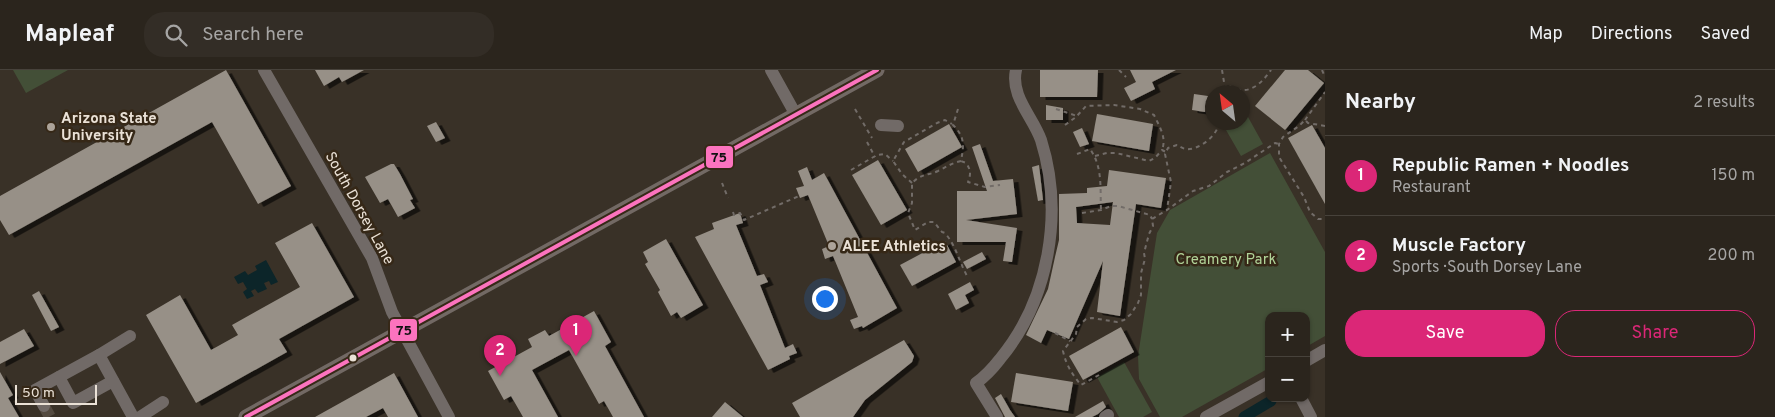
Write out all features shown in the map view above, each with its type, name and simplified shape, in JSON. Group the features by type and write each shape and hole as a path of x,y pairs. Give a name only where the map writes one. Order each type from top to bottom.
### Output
{"main road":[{"path":"246,417 877,70"}],"street":[{"name":"South Dorsey Lane","path":"264,70 372,258 392,312 449,417"},
{"path":"771,70 796,115"},
{"path":"997,417 976,383 984,378 1014,342 1029,314 1040,285 1051,239 1052,189 1037,130 1020,100 1014,78 1016,70"},
{"path":"881,125 898,126"},
{"path":"44,406 35,390 130,336"},
{"path":"1310,359 1325,350"},
{"path":"99,355 133,417"},
{"path":"59,377 73,403 113,380"},
{"path":"1206,417 1265,384"},
{"path":"140,417 163,402"},
{"path":"1303,402 1311,417"}],"path":[{"path":"1119,70 1126,77"},
{"path":"1222,70 1225,85"},
{"path":"1250,89 1257,86 1271,70"},
{"path":"1322,70 1325,77"},
{"path":"1325,92 1305,120 1283,137 1279,144 1279,157 1304,197 1310,212 1318,219 1325,220"},
{"path":"1065,126 1086,106 1114,104 1154,114 1164,136 1162,150 1155,158 1149,161 1116,153 1095,156"},
{"path":"855,109 872,138"},
{"path":"952,125 958,109"},
{"path":"1056,109 1077,116"},
{"path":"893,160 904,142 945,120 959,131 964,144 961,161"},
{"path":"1305,120 1308,123 1325,126"},
{"path":"1167,210 1171,182 1165,154 1168,148 1177,145 1185,149 1199,146 1212,137 1217,130"},
{"path":"867,142 875,157"},
{"path":"1152,219 1193,191 1208,186 1227,172 1245,164 1275,143 1279,144"},
{"path":"1077,154 1090,149 1095,156 1100,172 1101,210"},
{"path":"1162,150 1166,152"},
{"path":"851,170 884,154 893,160 902,174 912,183"},
{"path":"967,276 960,264 957,250 934,222 928,222 915,230 908,213 912,203 912,183 919,176 937,172 961,161 970,168 971,175 968,182 985,187 1000,185"},
{"path":"722,183 728,198"},
{"path":"733,212 734,215 740,213 744,220 799,196"},
{"path":"1082,213 1118,206 1150,215 1153,226 1144,254 1145,260 1141,273 1141,295 1134,309 1124,320 1117,322 1092,318 1086,319 1077,327 1076,334 1063,351 1065,361 1072,375 1081,385 1099,375"},
{"path":"1055,333 1070,340"}],"green space":[{"path":"13,70 68,70 26,93"},
{"path":"1250,121 1263,144 1241,156 1226,130 1250,130"},
{"name":"Creamery Park","path":"1270,153 1325,252 1325,336 1310,345 1310,312 1265,312 1265,370 1182,417 1160,417 1139,379 1138,356 1157,233 1170,210"},
{"path":"1124,362 1152,412 1143,417 1119,417 1097,377"}],"water":[{"path":"266,260 278,282 271,285 269,281 264,283 267,289 258,293 255,289 251,291 254,296 247,299 243,292 247,289 243,282 238,284 234,277 245,271 248,275 257,270 255,266"}],"building":[{"path":"226,70 291,186 258,204 212,122 9,235 0,220 0,196"},
{"path":"315,70 364,70 342,82 339,77 324,86"},
{"path":"1040,70 1098,70 1097,97 1040,97"},
{"path":"1130,70 1176,70 1152,82 1155,89 1131,101 1124,88 1136,82"},
{"path":"1285,70 1308,70 1324,83 1285,130 1255,106"},
{"path":"1194,94 1205,96 1205,112 1192,110"},
{"path":"1046,105 1063,108 1063,120 1046,120"},
{"path":"1097,114 1153,124 1149,151 1092,141"},
{"path":"436,122 445,138 436,142 427,126"},
{"path":"949,124 962,147 918,172 905,149"},
{"path":"1312,125 1325,148 1325,204 1288,138"},
{"path":"1082,128 1089,144 1080,147 1073,132"},
{"path":"980,144 993,181 1013,179 1017,214 966,220 1017,228 1012,262 1003,261 1006,242 957,242 957,191 987,191 972,147"},
{"path":"878,160 907,210 881,225 852,175"},
{"path":"394,164 400,174 413,199 410,200 415,208 398,217 388,199 380,203 365,177"},
{"path":"1039,165 1043,200 1038,201 1032,167"},
{"path":"807,167 812,180 824,173 897,308 863,328 862,326 854,329 850,320 858,317 833,256 825,259 822,249 829,246 808,195 800,198 796,188 804,186 798,171"},
{"path":"1109,170 1166,178 1161,208 1136,204 1120,316 1097,312 1103,261 1069,339 1047,330 1041,343 1026,335 1048,289 1059,240 1059,194 1087,193 1087,188 1107,186","holes":["1113,202 1110,225 1077,223 1076,207"]},
{"path":"740,213 743,223 736,225 757,276 764,274 768,282 760,285 785,348 793,344 797,353 789,356 790,359 768,370 695,237 714,229 712,223"},
{"path":"312,223 354,297 279,339 287,352 196,403 146,315 180,295 211,350 238,335 232,325 300,287 275,243"},
{"path":"666,239 703,305 681,318 677,312 671,316 658,292 660,290 645,264 648,262 643,252"},
{"path":"945,241 956,262 912,286 900,265"},
{"path":"982,252 986,259 967,269 963,262"},
{"path":"970,282 974,290 965,295 969,303 956,310 948,294"},
{"path":"39,291 59,327 51,331 32,295"},
{"path":"594,311 611,342 605,346 644,417 613,417 604,401 599,404 569,350 532,370 558,417 523,417 511,396 504,400 488,371 532,347 528,339 545,330 549,336"},
{"path":"1121,327 1134,352 1083,380 1069,356"},
{"path":"24,329 34,346 0,364 0,342"},
{"path":"904,340 914,356 912,362 865,400 853,417 800,417 792,403"},
{"path":"0,372 13,395 8,398 19,417 0,417"},
{"path":"394,373 418,417 388,417 383,408 366,417 315,417"},
{"path":"1016,373 1073,382 1068,411 1011,402"},
{"path":"1001,394 1015,417 1005,417 995,398"},
{"path":"1103,401 1106,407 1098,414 1092,417 1075,417"},
{"path":"725,402 743,417 712,417"}],"waterway":[{"path":"1244,417 1269,402"}],"tunnel":[{"path":"44,406 50,417"}],"transit line":[{"name":"75","path":"246,417 877,70"}],"place":[{"name":"Arizona State University","path":"51,127"},
{"name":"ALEE Athletics","path":"832,246"},
{"name":"Republic Ramen + Noodles","path":"576,356"},
{"name":"Muscle Factory","path":"500,376"}]}
